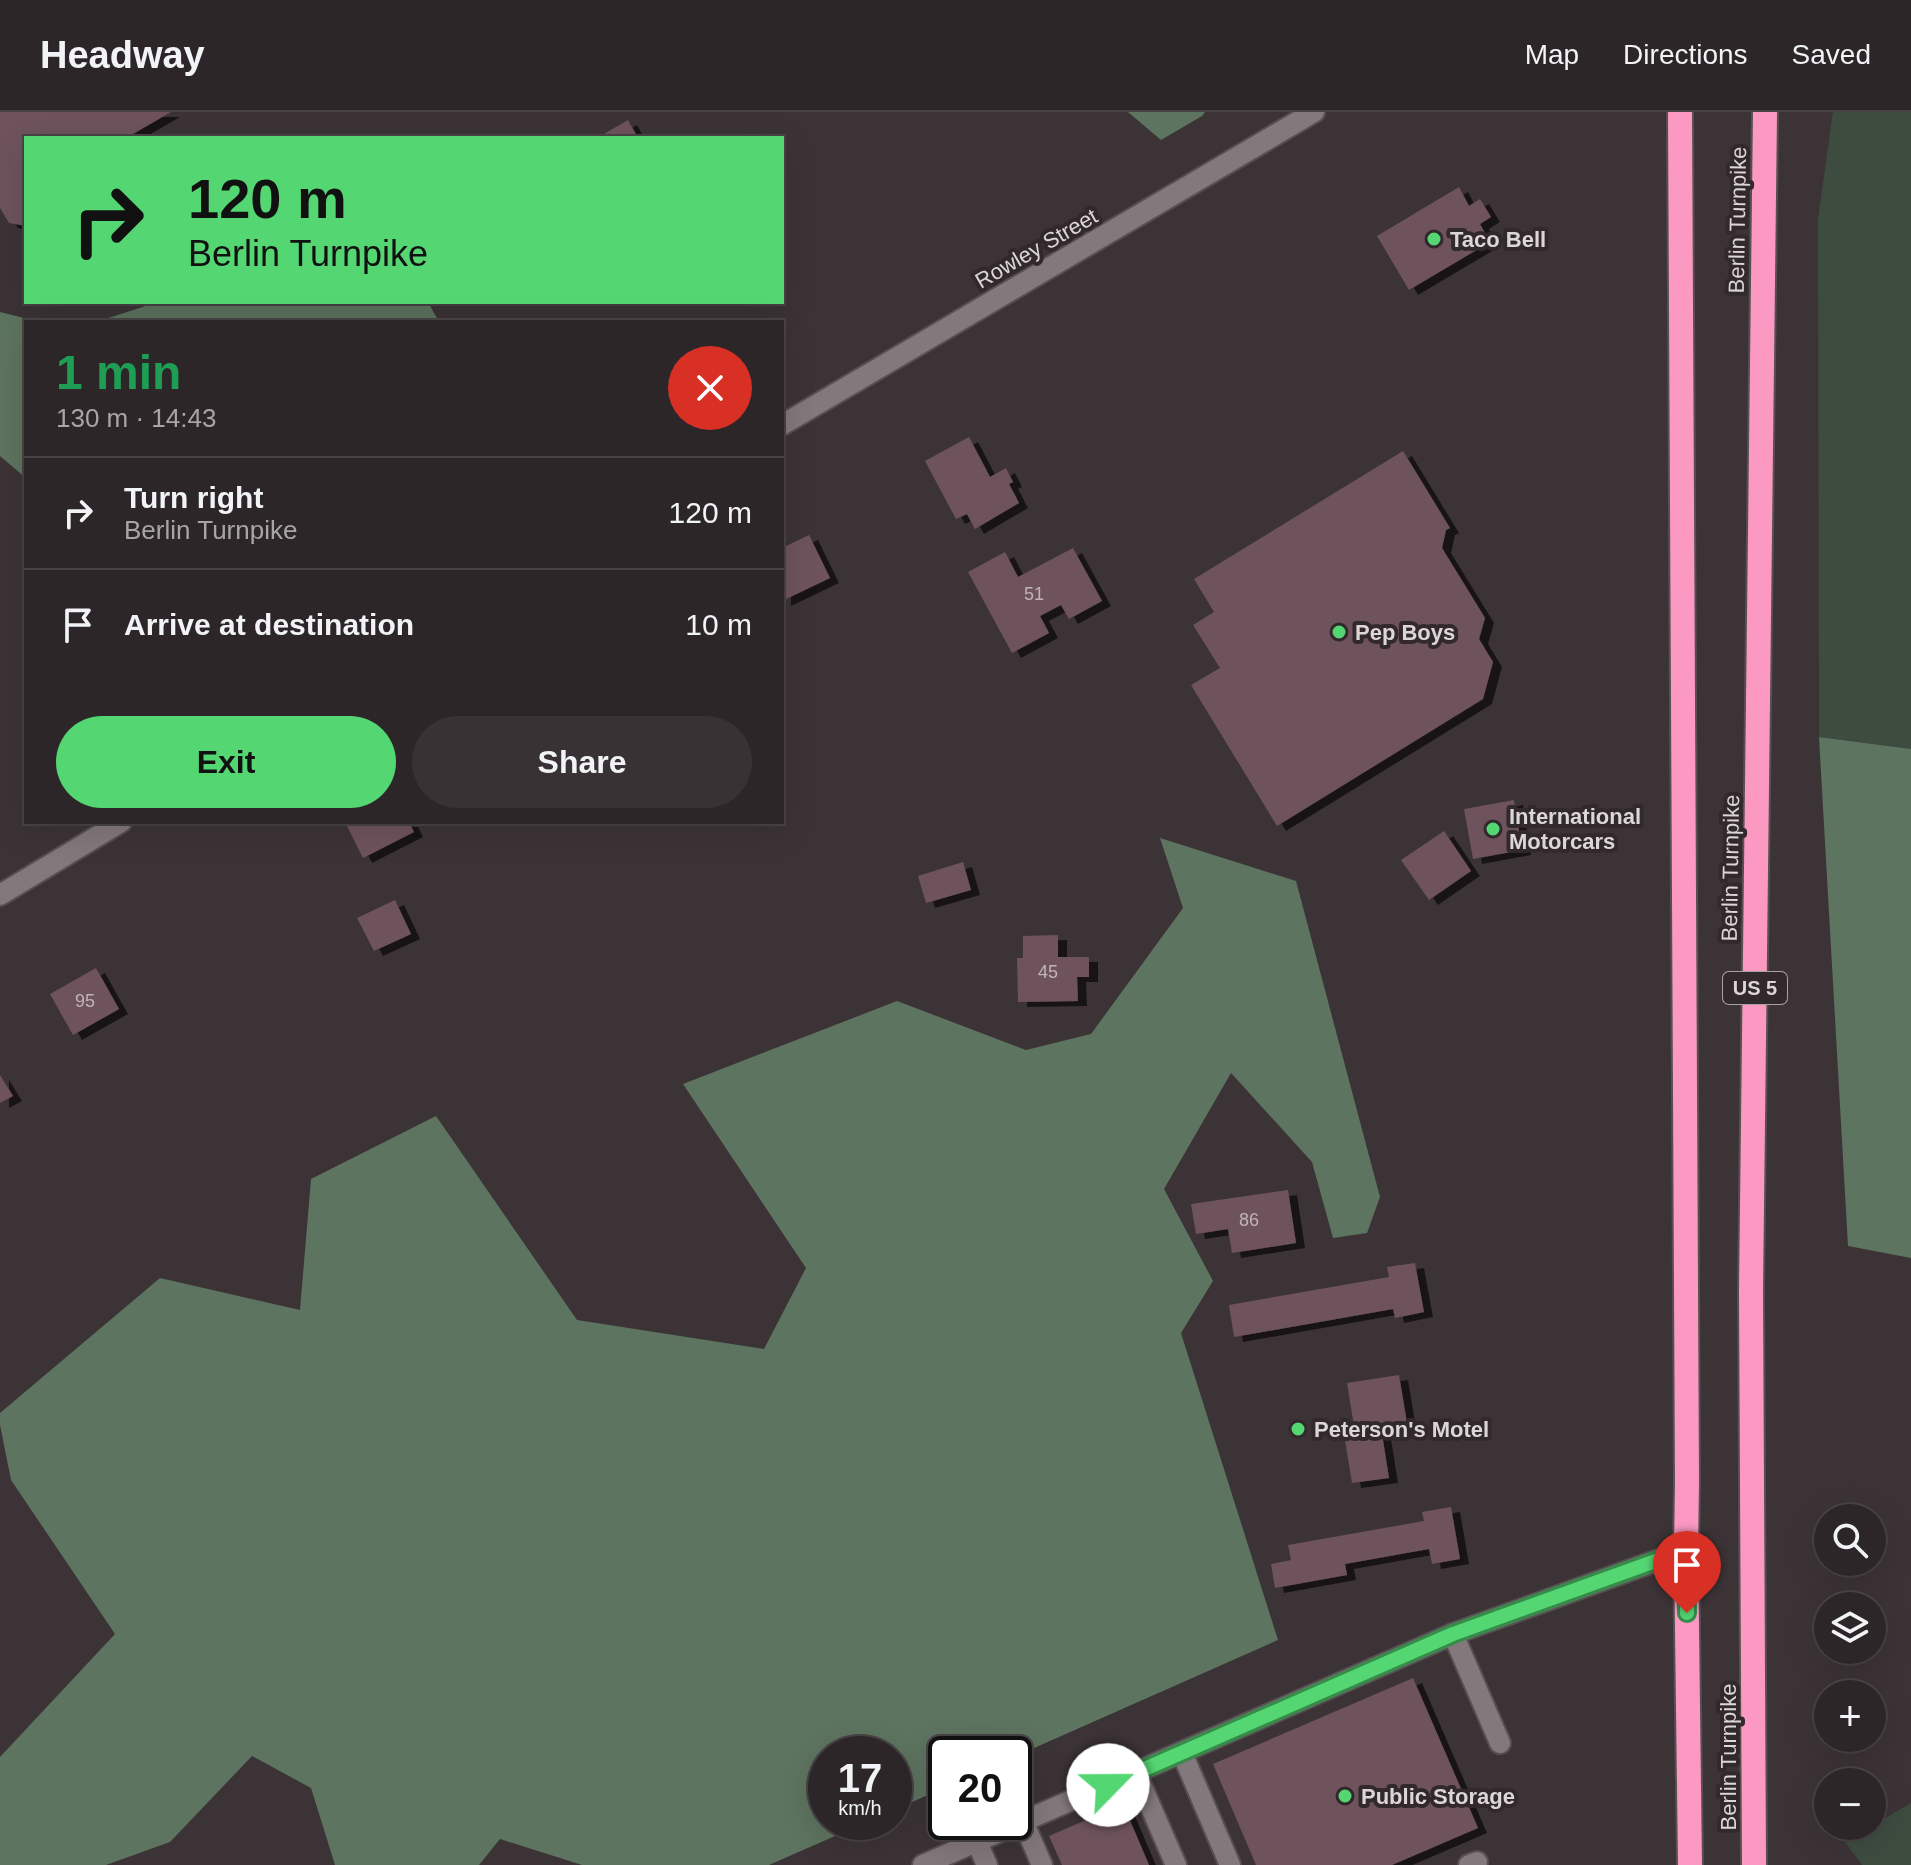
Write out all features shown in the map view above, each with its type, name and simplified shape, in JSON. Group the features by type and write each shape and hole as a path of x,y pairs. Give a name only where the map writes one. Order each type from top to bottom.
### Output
{"highway":[{"name":"Berlin Turnpike","path":"1680,112 1690,1865"},
{"name":"Berlin Turnpike","path":"1754,1865 1751,1291 1765,112"}],"street":[{"name":"Rowley Street","path":"784,424 1314,112"},
{"path":"0,895 118,824"},
{"path":"1032,1817 1453,1634 1686,1550"},
{"path":"1453,1634 1500,1743"},
{"path":"1182,1753 1230,1865"},
{"path":"1136,1773 1176,1865"},
{"path":"923,1865 981,1840"},
{"path":"1031,1840 1042,1865"},
{"path":"977,1842 987,1865"}],"green space":[{"path":"1128,112 1205,112 1161,140"},
{"path":"1833,112 1911,112 1911,749 1819,737 1818,219"},
{"path":"152,304 429,304 438,320 102,320"},
{"path":"0,312 32,320 24,320 24,476 0,456"},
{"path":"1819,737 1911,749 1911,1258 1848,1246"},
{"path":"1160,838 1296,881 1380,1197 1367,1233 1333,1238 1312,1162 1231,1073 1164,1189 1213,1281 1181,1333 1278,1640 1032,1749 1032,1736 928,1736 928,1795 912,1802 912,1736 808,1736 808,1840 826,1840 769,1865 582,1865 500,1839 479,1865 335,1865 311,1788 252,1756 170,1842 106,1865 0,1865 0,1757 115,1634 11,1480 0,1413 160,1278 300,1310 311,1179 436,1116 577,1320 764,1349 806,1268 683,1084 897,1001 1026,1050 1091,1034 1183,908"},
{"path":"1911,1803 1911,1865 1862,1865 1845,1842 1886,1840 1886,1818"}],"building":[{"path":"0,112 171,112 129,136 24,136 24,226 9,223 0,208"},
{"path":"628,120 637,136 600,136"},
{"name":"Taco Bell","path":"1459,187 1469,206 1480,199 1491,217 1480,224 1490,242 1409,290 1377,236"},
{"path":"969,437 990,477 1006,468 1013,482 1009,484 1019,503 975,529 967,514 956,519 925,461"},
{"name":"Pep Boys","path":"1403,451 1450,528 1446,530 1442,548 1485,618 1479,639 1493,662 1483,699 1277,826 1191,685 1220,668 1193,625 1214,612 1194,579"},
{"path":"809,535 830,578 784,600 784,547"},
{"path":"1073,548 1102,601 1069,619 1061,605 1040,616 1049,633 1012,653 968,572 1005,552 1018,577"},
{"name":"International Motorcars","path":"1514,800 1522,850 1473,859 1464,809"},
{"path":"346,824 410,824 414,832 363,858"},
{"path":"1444,831 1471,871 1429,900 1401,860"},
{"path":"963,862 971,890 926,903 918,876"},
{"path":"395,900 411,934 374,951 357,918"},
{"path":"1058,935 1058,957 1089,957 1089,977 1077,977 1078,1001 1018,1002 1017,958 1023,958 1023,936"},
{"path":"96,968 119,1009 73,1035 50,994"},
{"path":"0,1075 13,1096 0,1103"},
{"path":"1288,1190 1296,1243 1232,1253 1228,1229 1196,1234 1191,1204"},
{"path":"1415,1263 1424,1312 1395,1318 1393,1309 1234,1337 1229,1305 1389,1277 1387,1267"},
{"path":"1399,1375 1408,1429 1382,1434 1389,1478 1352,1483 1343,1428 1354,1426 1347,1383"},
{"path":"1451,1507 1460,1559 1432,1564 1429,1549 1345,1564 1347,1575 1275,1588 1271,1564 1291,1560 1288,1545 1424,1521 1422,1512"},
{"path":"1413,1678 1478,1828 1392,1865 1256,1865 1213,1764"},
{"path":"1123,1804 1149,1865 1062,1865 1049,1836"}],"place":[{"name":"Taco Bell","path":"1434,239"},
{"name":"Pep Boys","path":"1339,632"},
{"name":"International Motorcars","path":"1493,829"},
{"name":"Peterson's Motel","path":"1298,1429"},
{"name":"Public Storage","path":"1345,1796"}],"route":[{"path":"1108,1785 1453,1634 1686,1550 1687,1613"}]}
